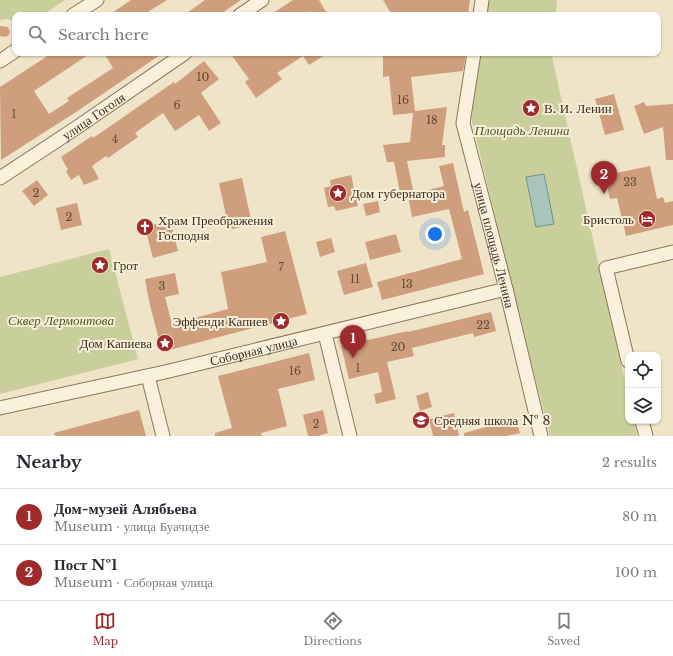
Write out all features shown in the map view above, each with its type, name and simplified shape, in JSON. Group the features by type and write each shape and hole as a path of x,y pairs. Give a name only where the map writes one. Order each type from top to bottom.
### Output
{"street":[{"path":"78,12 97,0"},
{"path":"244,12 262,0"},
{"path":"480,12 482,0"},
{"path":"0,61 12,54"},
{"name":"улица Гоголя","path":"0,178 181,56"},
{"name":"улица площадь Ленина","path":"474,56 464,124 506,289 541,436"},
{"path":"626,352 606,268 673,252"},
{"name":"Соборная улица","path":"0,408 148,376 506,289"},
{"path":"325,334 350,436"},
{"path":"148,376 164,436"},
{"path":"643,424 646,436"}],"green space":[{"path":"0,0 65,0 47,12 12,12 12,21 8,19 0,20"},
{"path":"488,0 557,0 556,12 486,12"},
{"name":"Площадь Ленина","path":"480,56 552,56 625,382 625,424 635,424 637,436 550,436 471,117"},
{"name":"Сквер Лермонтова","path":"109,249 138,359 0,394 0,277"}],"water":[{"path":"544,174 554,224 536,227 526,177"}],"building":[{"path":"131,0 167,0 148,12 113,12"},
{"path":"205,0 241,0 223,12 188,12"},
{"path":"293,0 319,0 326,12 311,11 275,12"},
{"path":"383,0 470,0 468,12 390,12"},
{"path":"0,26 8,27 10,32 8,36 0,36"},
{"path":"47,56 86,56 34,91 49,114 69,101 67,98 113,68 106,56 159,56 76,112 1,160 0,87"},
{"path":"232,56 303,56 277,73 282,79 256,98 245,82 249,79"},
{"path":"303,56 323,56 309,65"},
{"path":"383,56 466,56 463,71 411,77 415,111 447,107 442,145 445,145 445,157 407,161 413,190 400,193 394,162 387,162 383,145 410,142 413,113 393,115 389,76 383,77"},
{"path":"204,61 219,79 201,93 221,123 209,131 199,115 175,131 163,113 135,133 138,137 108,158 106,156 92,166 99,179 84,185 79,175 71,180 66,171 68,170 61,157 92,136 93,138 174,82 175,84"},
{"path":"614,94 624,130 605,135 595,99"},
{"path":"644,102 646,106 673,104 673,160 666,160 663,127 644,134 634,106"},
{"path":"453,163 464,212 468,210 484,274 382,300 377,282 462,259 449,209 412,217 408,195 444,186 439,166"},
{"path":"650,166 657,199 663,197 665,203 673,201 673,225 626,236 617,198 610,199 604,171 615,169 616,173"},
{"path":"351,175 358,206 336,211 334,206 328,207 324,188 331,186 330,180"},
{"path":"242,178 252,224 229,230 219,183"},
{"path":"37,180 48,195 34,206 22,191"},
{"path":"378,201 380,212 366,216 363,204"},
{"path":"77,203 82,225 61,230 56,208"},
{"path":"170,220 178,251 153,258 145,227"},
{"path":"285,231 307,314 162,352 145,279 175,273 179,294 165,297 172,324 228,309 221,272 267,262 261,237"},
{"path":"396,234 401,252 370,260 365,242"},
{"path":"331,238 335,252 320,257 316,242"},
{"path":"366,263 373,287 344,295 337,271"},
{"path":"491,312 496,331 474,337 473,333 412,348 414,356 387,362 396,399 376,404 374,394 382,392 378,372 349,379 341,346"},
{"path":"309,353 315,380 278,389 287,426 261,433 262,436 215,436 215,433 232,428 218,376"},
{"path":"428,392 432,407 420,411 416,396"},
{"path":"139,410 146,436 55,436 54,433"},
{"path":"323,410 328,433 318,436 308,436 303,415"},
{"path":"454,413 459,436 433,436 429,419"},
{"path":"516,419 520,433 507,436 464,436 464,433"}],"place":[{"name":"В. И. Ленин","path":"531,108"},
{"name":"Дом губернатора","path":"338,193"},
{"name":"Пост №1","path":"604,194"},
{"name":"Бристоль","path":"647,219"},
{"name":"Храм Преображения Господня","path":"145,227"},
{"name":"Грот","path":"100,265"},
{"name":"Эффенди Капиев","path":"281,321"},
{"name":"Дом Капиева","path":"165,343"},
{"name":"Дом-музей Алябьева","path":"353,358"},
{"name":"Средняя школа № 8","path":"421,420"}]}
